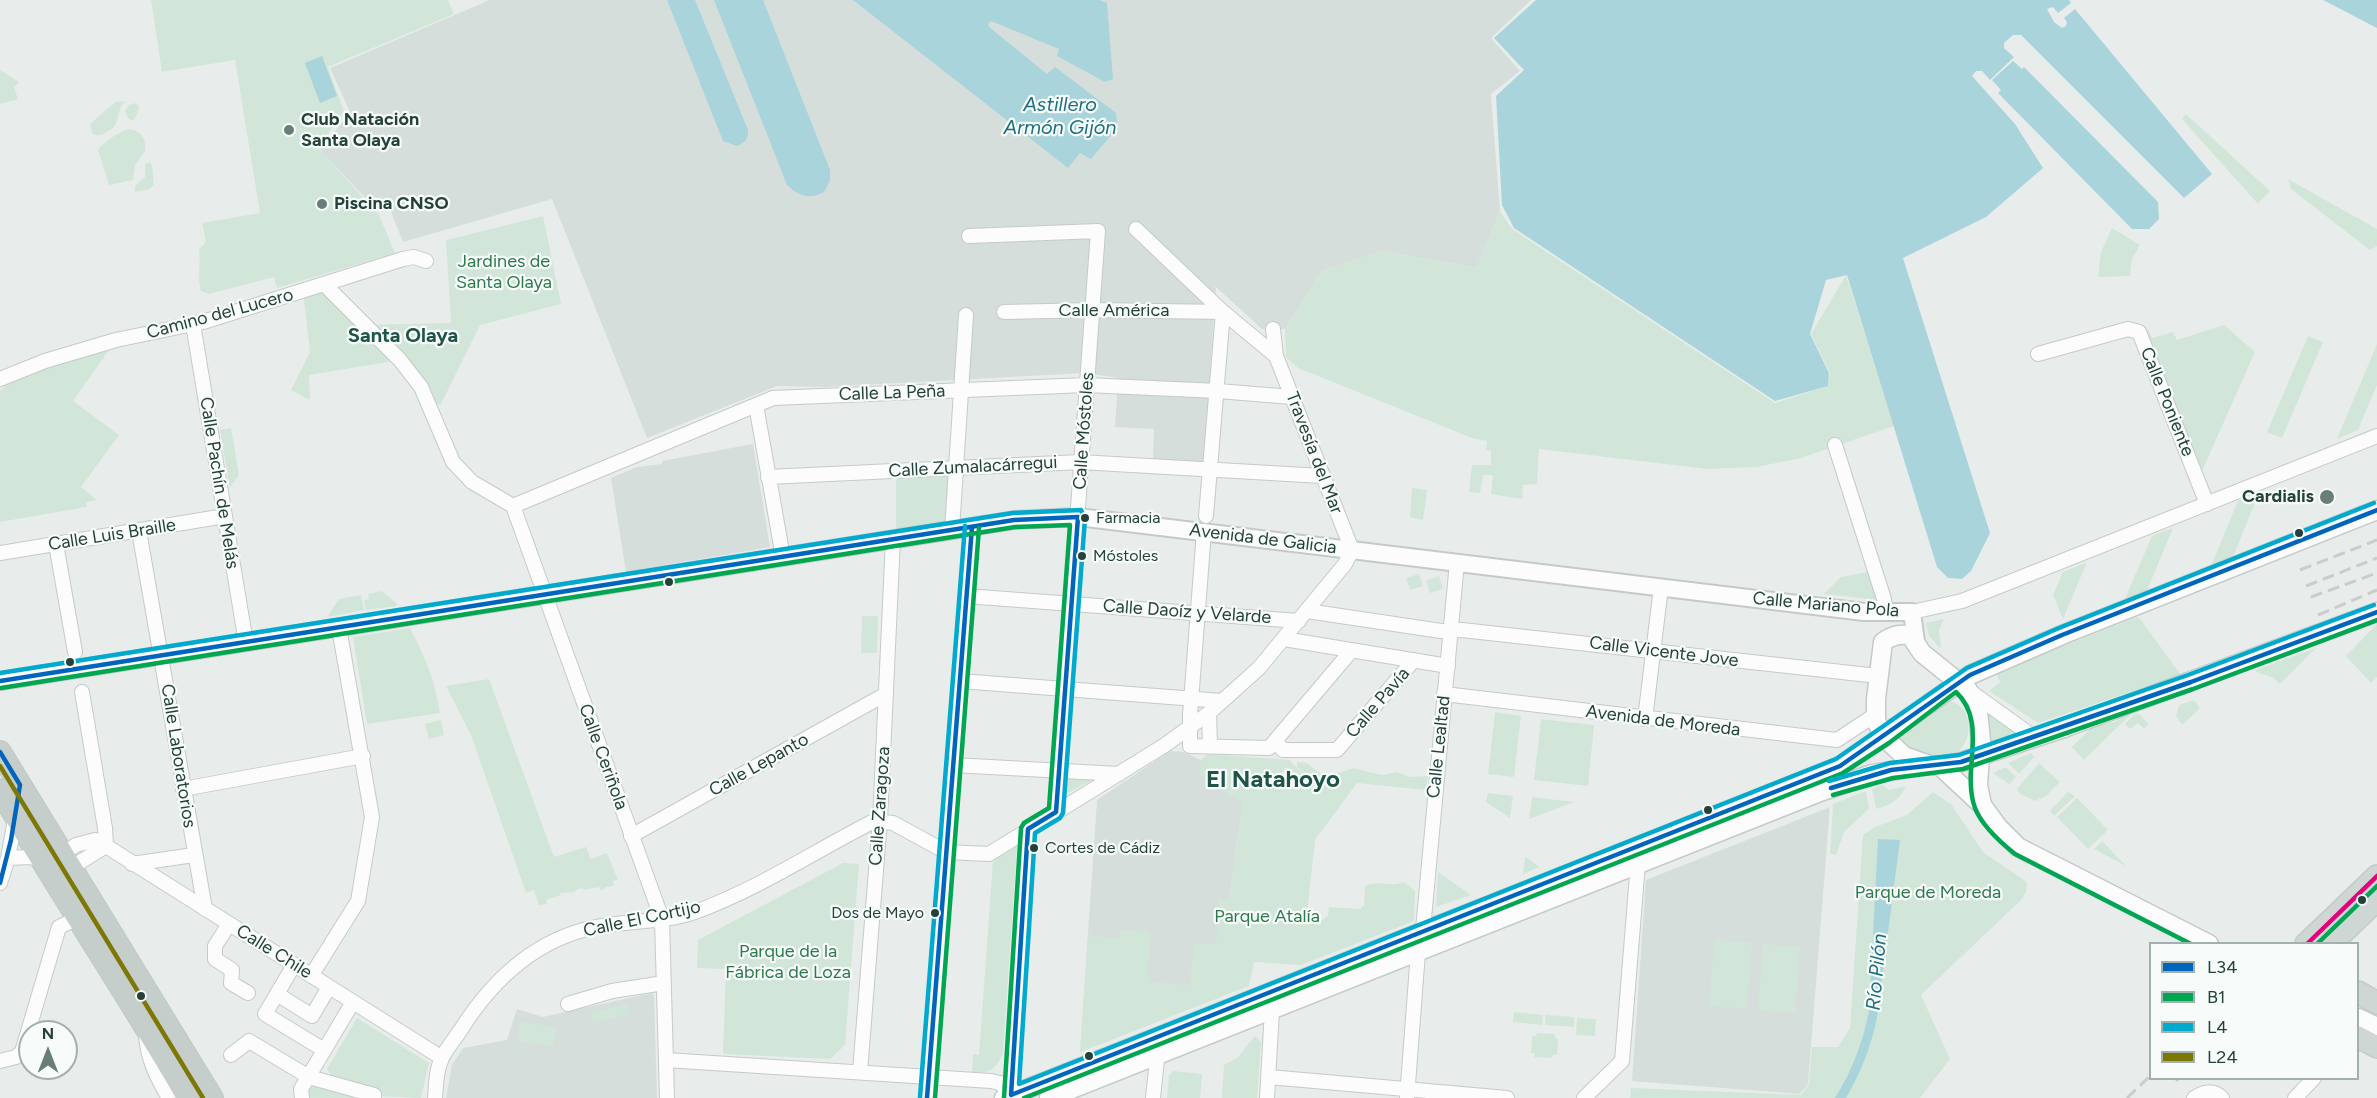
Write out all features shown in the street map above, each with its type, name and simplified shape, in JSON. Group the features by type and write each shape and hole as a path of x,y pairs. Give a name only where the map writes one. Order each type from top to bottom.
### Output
{"highway":[{"path":"0,752 15,817 146,1026 188,1098"},
{"path":"10,788 67,860 212,1098"}],"main road":[{"path":"1049,1098 1156,1056 1422,931 1840,766 1963,686 1980,670 2062,635 2377,510"},
{"path":"1009,1097 1163,1035 1269,1002 1305,997 1854,780 1872,774 1980,756 2216,673 2377,612"},
{"path":"1982,805 1978,785 1980,756 1978,711 1963,686 1922,653 1910,635 1891,636 1883,642 1875,715 1884,737 1904,756 1934,765 1982,805 1998,827 2018,847 2205,942"},
{"path":"2308,942 2377,876"},
{"path":"2333,942 2377,900"},
{"path":"2359,993 2377,1003"},
{"path":"2359,1018 2377,1027"},
{"path":"2359,1038 2377,1047"}],"street":[{"name":"Travesía del Mar","path":"1136,229 1223,312 1276,356"},
{"name":"Calle Móstoles","path":"969,236 1098,231 1056,812"},
{"name":"Camino del Lucero","path":"0,379 45,361 116,340 193,324 403,259 414,257 426,261"},
{"path":"325,285 400,360 421,387 453,462 472,482 513,506"},
{"name":"Calle América","path":"1004,312 1093,310 1223,312"},
{"path":"1223,312 1197,614 1189,729 1190,746 1269,748 1352,650"},
{"path":"952,530 954,468 966,315"},
{"name":"Calle Pachín de Melás","path":"193,324 246,643"},
{"name":"Travesía del Mar","path":"1273,329 1276,356 1352,550"},
{"name":"Calle Poniente","path":"2038,354 2128,329 2139,332 2207,504"},
{"name":"Camino del Lucero","path":"0,392 15,374"},
{"name":"Calle La Peña","path":"513,506 772,398 1086,385 1292,397"},
{"path":"756,405 783,557"},
{"name":"Calle Mariano Pola","path":"1352,550 1885,613 1912,612 1962,602 2377,436"},
{"path":"1835,445 1884,599 1883,642"},
{"name":"Calle Zumalacárregui","path":"768,477 1080,462 1322,476"},
{"name":"Calle Ceriñola","path":"513,506 662,919 667,1098"},
{"name":"Calle Luis Braille","path":"0,553 225,516"},
{"name":"Avenida de Galicia","path":"0,681 1026,519 1078,517 1205,523 1352,550"},
{"path":"927,1098 972,527"},
{"name":"Calle Laboratorios","path":"139,531 205,909"},
{"name":"Calle Zaragoza","path":"860,1072 880,820 893,539"},
{"path":"56,544 75,652"},
{"path":"880,820 893,823 946,852 989,854 1119,774 1189,729 1209,713 1259,668 1345,564 1352,550"},
{"name":"Calle Lealtad","path":"1422,931 1457,562"},
{"path":"1645,719 1661,587"},
{"name":"Calle Daoíz y Velarde","path":"966,596 1197,614 1303,616 1441,632 1451,631"},
{"path":"1912,612 1916,642"},
{"path":"311,976 360,895 372,817 339,628"},
{"name":"Calle Vicente Jove","path":"1451,631 1462,630 1878,676"},
{"path":"1284,639 1448,666"},
{"name":"Calle Pavía","path":"1275,741 1283,750 1337,750 1414,660"},
{"path":"960,681 1222,701"},
{"path":"1963,686 2035,738"},
{"path":"62,893 61,872 67,860 106,846 82,692"},
{"name":"Calle Lepanto","path":"632,836 886,694"},
{"name":"Avenida de Moreda","path":"1444,694 1837,740 1875,715"},
{"path":"1209,713 1210,746"},
{"path":"183,789 363,756"},
{"path":"953,765 1119,774"},
{"path":"0,883 8,858 15,817"},
{"name":"Calle El Cortijo","path":"435,1098 442,1058 480,1002 506,973 526,956 546,945 596,927 662,919 694,912 756,884 874,821 880,820"},
{"path":"1009,1097 1028,829"},
{"name":"Calle Chile","path":"106,846 442,1058"},
{"path":"132,864 194,855"},
{"path":"8,858 31,857 41,860"},
{"path":"1584,1098 1622,1061 1638,864"},
{"path":"0,1061 16,1057 22,1052 59,927 78,918"},
{"path":"229,924 215,946 215,959 232,970 231,983 248,993"},
{"path":"1305,997 1352,970 1421,941 1422,931"},
{"path":"1407,1094 1418,952"},
{"path":"294,965 266,1014 324,1050"},
{"path":"568,1004 612,991 664,983"},
{"path":"277,994 312,1016 329,987"},
{"path":"302,1098 302,1089 353,1002"},
{"path":"1267,1098 1269,1002"},
{"path":"146,1026 146,1045 155,1073 169,1098"},
{"path":"1152,1098 1156,1056 1163,1035"},
{"path":"231,1055 249,1041 309,1077 374,1095 374,1098"},
{"path":"666,1060 1000,1083 1009,1097"},
{"path":"1269,1077 1407,1094 1507,1098"},
{"path":"2295,1098 2312,1080"},
{"path":"2194,1098 2203,1092 2212,1092 2222,1098"}],"shaded area":[{"path":"490,0 1531,0 1491,38 1520,71 1491,94 1500,211 1477,268 1382,251 1322,271 1285,329 1262,329 1216,287 1204,462 1153,459 1154,429 1115,427 1118,378 1085,373 826,387 777,386 647,438 552,199 403,242 387,202 374,207 320,150 350,112 330,68"},
{"path":"753,444 770,547 626,572 611,478 637,467 662,464 662,461"},
{"path":"1170,751 1184,752 1201,760 1201,775 1243,803 1215,999 1080,1052 1097,800"},
{"path":"1830,807 1808,1084 1800,1094 1632,1081 1646,880"},
{"path":"652,993 654,996 657,1098 446,1098 452,1065 463,1048 507,1040 517,1009 543,1017"}],"green space":[{"name":"Club Natación Santa Olaya","path":"151,0 448,0 454,14 328,67 344,111 318,148 379,215 395,253 277,288 274,277 209,294 201,291 199,249 206,242 202,223 260,213 235,60 162,72"},
{"path":"0,70 19,82 14,87 18,99 0,104"},
{"path":"125,101 117,122 111,130 100,135 92,133 90,124 115,102"},
{"path":"136,103 139,106 138,112 133,121 128,118 125,111 129,105"},
{"path":"2186,114 2270,191 2258,204 2182,119"},
{"path":"129,129 142,136 145,151 135,165 133,180 109,185 98,150 103,144"},
{"path":"150,162 154,185 150,189 135,192 135,186 145,177 145,164"},
{"path":"2288,179 2377,229 2377,246 2370,250 2291,189"},
{"path":"1500,211 1512,229 1775,403 1828,386 1830,373 1811,334 1846,275 1894,426 1801,458 1757,467 1707,469 1539,449 1537,484 1523,485 1522,499 1491,494 1493,475 1483,475 1480,493 1469,492 1472,465 1491,465 1491,451 1486,450 1487,441 1472,438 1298,368 1286,357 1285,329 1322,271 1382,251 1477,268"},
{"name":"Jardines de Santa Olaya","path":"543,216 561,304 480,325 441,404 430,408 400,360 309,375 310,400 291,390 310,352 303,292 325,285 365,325 451,323 446,240"},
{"path":"2112,228 2140,245 2132,259 2130,276 2098,277 2101,252"},
{"path":"2224,325 2255,352 2198,480 2139,332 2148,329 2152,338 2173,332 2177,340"},
{"path":"2308,336 2323,342 2282,438 2267,432"},
{"path":"116,340 73,401 119,435 81,487 97,500 86,502 87,507 0,522 0,391 10,381"},
{"path":"2377,344 2377,385 2358,430 2337,439"},
{"path":"231,428 239,475 230,488 220,430"},
{"path":"949,474 946,524 896,531 896,476"},
{"path":"1412,488 1427,490 1423,520 1410,517"},
{"path":"2259,493 2233,557 2211,566 2238,501"},
{"path":"2173,528 2146,593 2124,601 2152,536"},
{"path":"2087,562 2063,619 2053,595 2063,572"},
{"path":"1868,572 1877,600 1824,594 1841,577"},
{"path":"1419,574 1423,586 1410,590 1406,578"},
{"path":"1439,576 1443,589 1430,593 1426,581"},
{"path":"382,591 397,604 396,606 366,610 364,600 369,599 368,594"},
{"path":"361,595 364,610 327,617 339,599"},
{"path":"862,616 878,616 877,653 861,653"},
{"path":"2137,617 2181,675 2038,723 1989,691 2000,682 1996,673"},
{"path":"1944,619 1939,630 1941,649 1929,636 1926,623"},
{"path":"2377,624 2377,677 2371,683 2346,656"},
{"path":"410,628 429,669 440,713 367,724 353,637"},
{"path":"2316,648 2280,684 2272,677 2256,672 2256,670"},
{"path":"489,679 554,857 586,847 591,859 607,853 618,880 613,881 614,886 600,890 599,887 583,890 583,888 575,892 560,893 561,895 546,900 547,904 539,905 534,890 526,893 471,735 446,686"},
{"path":"2194,700 2200,708 2182,725 2176,716 2179,705"},
{"path":"1943,701 1957,704 1966,714 1969,727 1966,741 1957,752 1942,757 1921,754 1894,738"},
{"path":"1981,704 2015,731 2016,736 1988,745"},
{"path":"1495,712 1521,716 1514,777 1488,774"},
{"path":"2132,713 2084,760 2072,747 2092,727 2117,721"},
{"path":"2135,714 2139,714 2149,724 2144,729 2138,723 2130,729 2125,724"},
{"path":"1541,719 1594,725 1588,786 1534,780"},
{"path":"441,720 444,735 429,739 425,724"},
{"path":"2031,753 2034,757 2019,774 2008,763"},
{"name":"Parque Atalía","path":"1207,754 1289,760 1313,784 1297,767 1297,762 1307,763 1319,773 1328,776 1354,768 1382,775 1397,772 1410,777 1428,776 1426,790 1357,783 1315,840 1307,914 1317,923 1328,916 1329,907 1360,909 1364,905 1365,886 1374,883 1399,884 1404,882 1415,891 1414,921 1301,965 1254,962 1249,986 1080,1052 1088,936 1120,938 1121,930 1150,932 1148,982 1190,985 1194,943 1216,944 1219,899 1229,901 1243,803 1200,775 1201,760","holes":["1286,767 1299,776 1290,789 1277,781"]},
{"path":"2039,763 2060,782 2046,796 2035,801 2020,794 2017,789"},
{"path":"2006,767 2016,777 2009,784 1993,773"},
{"path":"1063,778 1092,780 1062,796"},
{"path":"1882,784 1889,790 1906,786 1894,801 1876,809 1872,789"},
{"path":"1866,791 1869,809 1844,832 1836,855 1830,854 1833,804"},
{"name":"Parque de Moreda","path":"1933,792 1951,804 1983,852 2027,882 2026,892 2021,900 1921,995 1950,1059 1920,1098 1630,1098 1631,1088 1801,1095 1809,1084 1812,1047 1838,1047 1850,1028 1863,835 1875,827 1907,815"},
{"path":"2068,792 2075,796 2054,816 2050,811"},
{"path":"1488,793 1513,796 1510,818 1486,802"},
{"path":"1532,797 1574,802 1529,819"},
{"path":"2077,798 2108,830 2088,849 2057,817"},
{"path":"2102,841 2126,866 2094,849"},
{"path":"1017,846 1003,1052 992,1069 983,1073 972,1073 973,1054 979,1055 993,860"},
{"path":"1525,856 1539,867 1523,874"},
{"name":"Parque de la Fábrica de Loza","path":"843,863 859,864 845,1045 830,1059 723,1054 726,969 697,968 698,940"},
{"path":"1438,872 1471,895 1436,907"},
{"path":"1714,940 1752,943 1747,1009 1709,1006"},
{"path":"1763,944 1800,947 1795,1013 1758,1010"},
{"path":"627,1004 629,1014 596,1022 590,1018 593,1012"},
{"path":"1514,1012 1543,1015 1542,1025 1513,1022"},
{"path":"1546,1015 1574,1017 1574,1027 1545,1025"},
{"path":"357,1018 429,1063 421,1098 377,1096 350,1085 350,1080 331,1075 327,1069"},
{"path":"1577,1018 1596,1019 1595,1036 1576,1035"},
{"path":"520,1022 556,1027 553,1046 517,1041"},
{"path":"1537,1033 1555,1034 1555,1038 1558,1038 1557,1055 1553,1055 1552,1058 1534,1057 1535,1053 1531,1053 1532,1036 1536,1036"},
{"path":"1255,1036 1261,1042 1257,1098 1222,1098 1224,1065 1237,1058"},
{"path":"1173,1071 1202,1074 1200,1098 1167,1098 1169,1076"},
{"path":"318,1084 354,1098 310,1098 308,1092 310,1087"}],"water":[{"path":"667,0 695,0 748,130 746,140 740,145 723,141"},
{"path":"714,0 763,0 830,170 830,181 824,192 804,196 787,185"},
{"name":"Astillero Armón Gijón","path":"853,0 1099,0 1107,3 1113,79 1105,82 1057,56 1059,49 991,21 988,24 1047,74 1055,67 1116,113 1117,128 1091,159 1080,153 1068,168"},
{"path":"1536,0 2069,0 2071,3 2058,13 2053,7 2047,9 2054,22 2062,28 2066,26 2067,22 2064,18 2075,9 2212,174 2184,198 2021,35 2013,35 2004,43 2004,48 2014,57 1990,80 1982,71 1976,71 1972,76 2015,124 2043,168 1986,217 1903,258 1990,533 1971,571 1962,579 1948,578 1937,567 1847,275 1826,280 1810,334 1829,373 1828,386 1775,401 1514,228 1502,205 1496,96 1524,70 1494,38"},
{"path":"2323,0 2377,0 2377,28"},
{"path":"322,56 337,96 320,103 305,63"},
{"path":"2013,61 2022,69 2024,67 2158,202 2159,219 2149,229 2132,229 1998,93 2001,90 1992,80"},
{"name":"Río Pilón","path":"1878,839 1900,840 1877,1017 1869,1049 1846,1098 1835,1098 1856,1056 1869,1011"}],"railway":[{"path":"2300,570 2377,540"},
{"path":"2306,586 2377,558"},
{"path":"2311,597 2377,573"},
{"path":"2318,615 2377,590"},
{"path":"2127,1098 2149,1077"}],"transit line":[{"name":"L4","path":"0,673 1013,513 1081,510 1085,518 1063,813 1060,818 1035,833 1019,1084 1836,759 1967,668 2059,628 2374,503"},
{"name":"L34","path":"0,681 1014,520 1078,517 1056,812 1028,829 1011,1095 1840,766 1970,675 2062,635 2377,510"},
{"name":"B1","path":"1,688 1015,527 1070,525 1049,808 1024,823 1021,828 1004,1098"},
{"name":"L4","path":"920,1097 965,526"},
{"name":"L34","path":"927,1098 972,527"},
{"name":"B1","path":"935,1098 979,528"},
{"name":"L4","path":"1829,781 1890,763 1959,755 2188,675 2374,605"},
{"name":"L34","path":"1831,788 1891,770 1961,762 2191,682 2377,612"},
{"name":"B1","path":"1833,795 1893,778 1963,769 2193,689 2377,620"},
{"name":"B1","path":"1024,1098 1843,773 1889,743 1956,692 1966,704 1971,718 1973,732 1971,778 1975,808 1992,833 2015,854 2187,942"},
{"name":"L34","path":"0,752 20,785 11,840 0,883"},
{"name":"L24","path":"0,766 203,1098"},
{"path":"2309,942 2377,876"},
{"name":"B1","path":"2319,942 2377,886"}],"place":[{"name":"Club Natación Santa Olaya","path":"289,130"},
{"name":"Piscina CNSO","path":"322,204"},
{"name":"Cardialis","path":"2327,497"},
{"name":"Farmacia","path":"1085,518"},
{"name":"Móstoles","path":"1082,556"},
{"name":"Cortes de Cádiz","path":"1034,848"},
{"name":"Dos de Mayo","path":"935,913"}],"district":[{"name":"Santa Olaya","path":"403,336"},
{"name":"El Natahoyo","path":"1273,780"}]}
